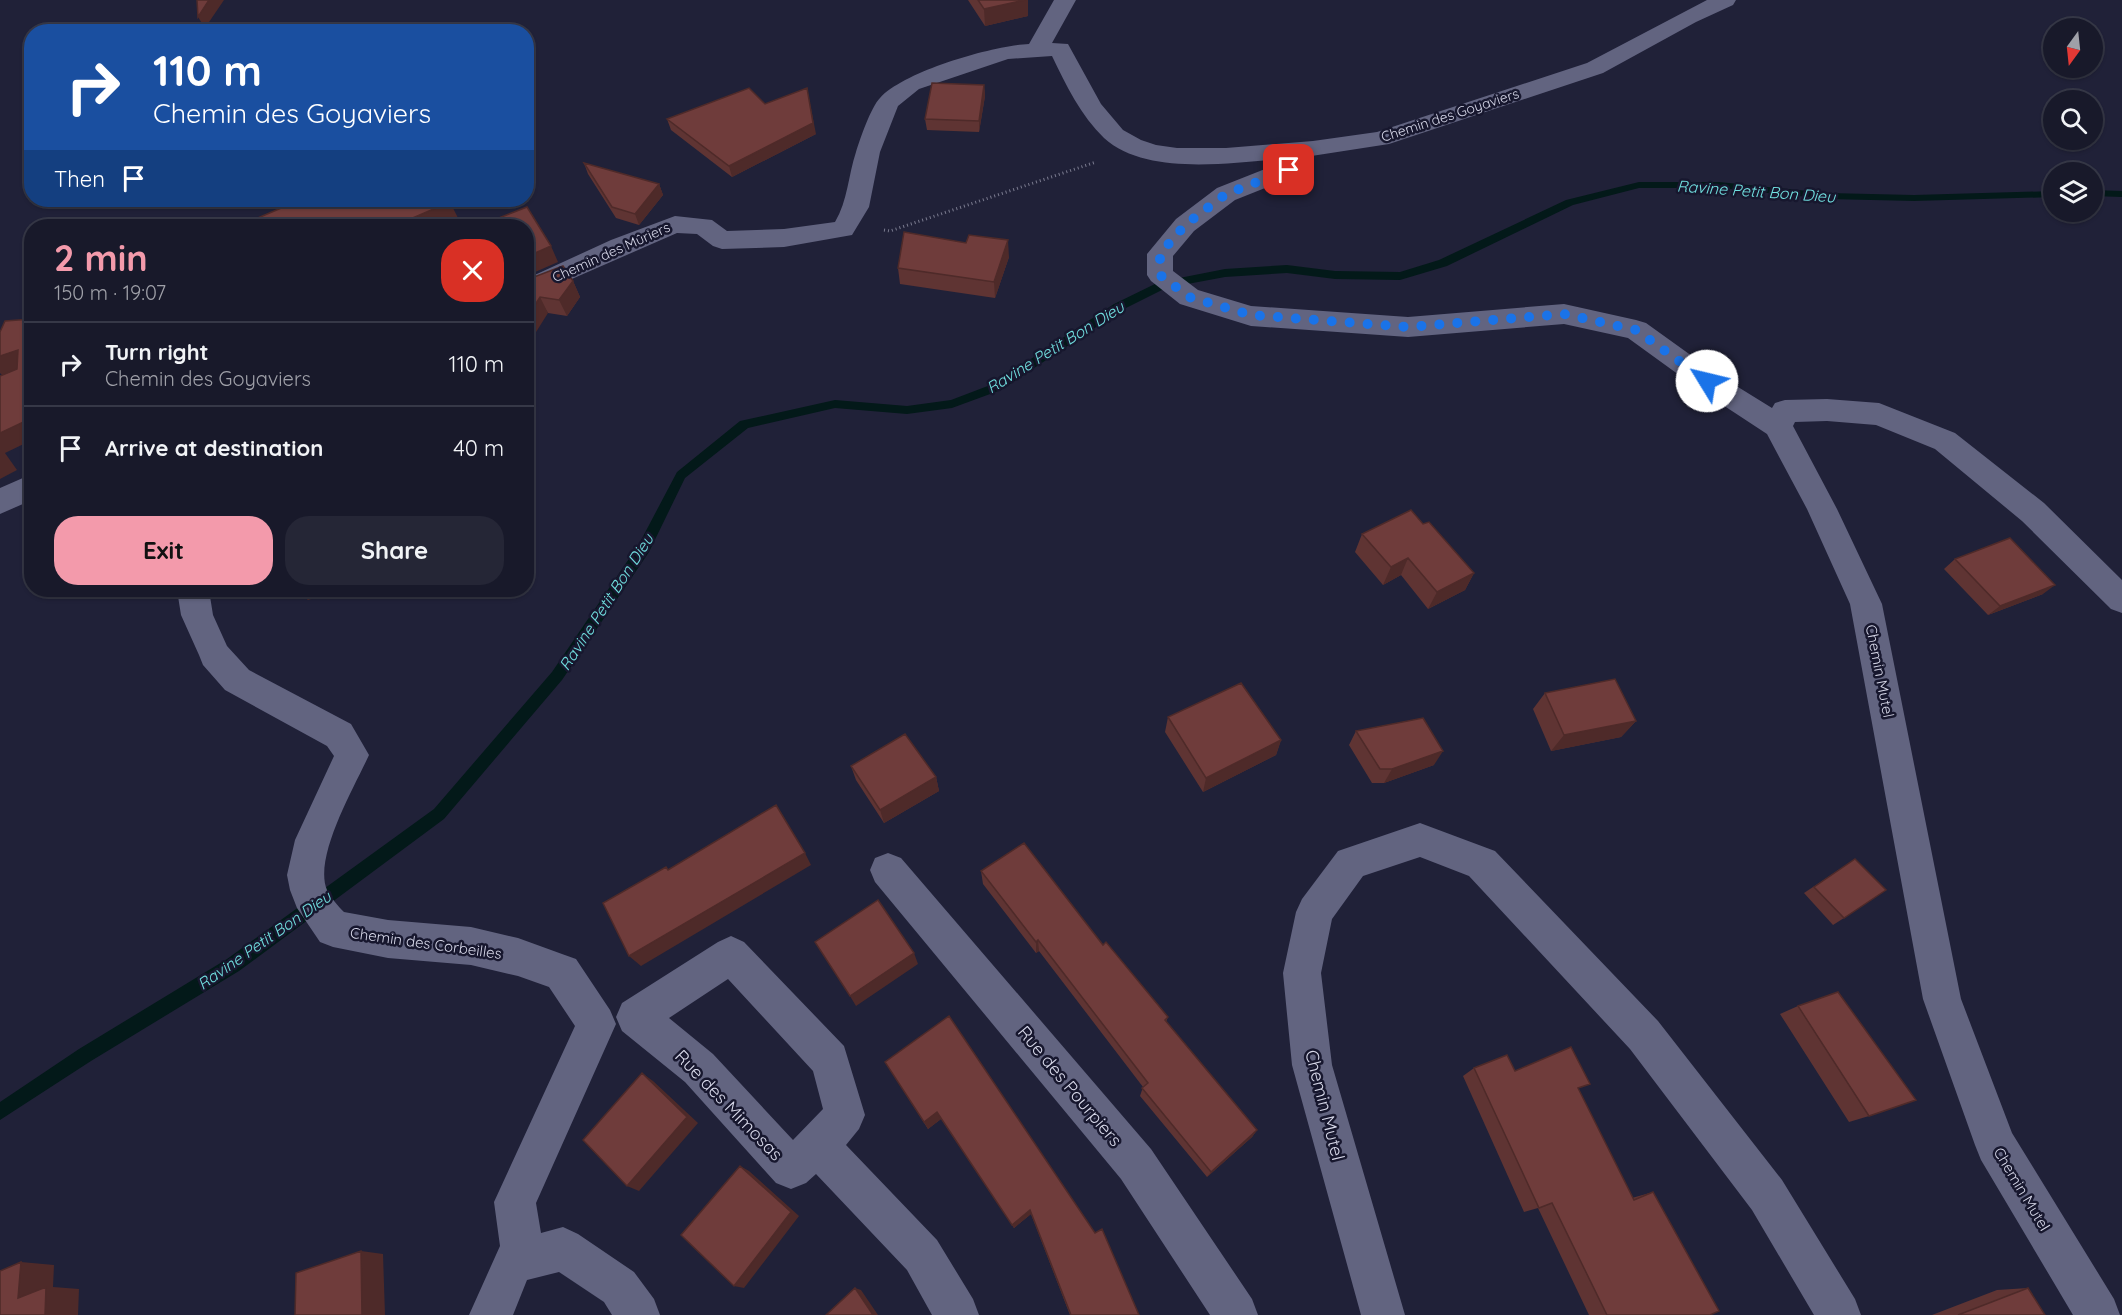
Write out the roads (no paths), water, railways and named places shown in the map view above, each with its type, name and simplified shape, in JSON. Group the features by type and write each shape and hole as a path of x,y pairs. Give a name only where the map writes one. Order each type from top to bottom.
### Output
{"street":[{"path":"1065,0 1038,49 1060,49 1084,96 1115,134 1140,149 1176,157 1295,150 1289,170 1226,194 1185,225 1160,254 1160,275 1189,297 1251,315 1408,327 1564,314 1636,330 1707,381 1778,426 1785,411 1827,410 1879,414 1945,441 2033,512 2122,600"},
{"name":"Chemin des Goyaviers","path":"1295,150 1380,139 1595,68 1688,16 1725,0"},
{"name":"Chemin des Mûriers","path":"534,286 620,246 675,224 703,226 722,240 784,238 843,229 856,207 868,152 888,103 911,84 1005,52 1038,49"},
{"name":"Chemin Mutel","path":"1778,426 1822,509 1866,604 1942,999 1996,1145 2098,1315"},
{"path":"0,502 24,490"},
{"name":"Chemin des Corbeilles","path":"194,597 196,615 215,655 237,680 339,735 352,755 307,858 307,888 318,909 333,929 388,939 471,946 518,957 562,973 596,1024 515,1202 524,1259"},
{"name":"Chemin Mutel","path":"1383,1315 1312,1065 1302,973 1315,912 1351,863 1420,840 1482,863 1644,1035 1767,1195 1839,1315"},
{"name":"Rue des Pourpiers","path":"888,870 1136,1164 1236,1315"},
{"name":"Rue des Mimosas","path":"731,956 830,1060 845,1115 818,1146 792,1168 699,1068 636,1017 731,956"},
{"path":"818,1146 922,1255 957,1315"},
{"path":"490,1315 513,1262 563,1249 619,1287 638,1315"}],"waterway":[{"name":"Ravine Petit Bon Dieu","path":"0,1112 85,1055 233,965 439,814 557,676 644,548 681,475 744,424 835,404 907,410 952,404 997,387 1118,307 1163,285 1225,273 1287,269 1335,275 1400,276 1443,263 1570,202 1639,185 1719,185 1828,196 1914,198 2043,194"},
{"name":"Ravine Petit Bon Dieu","path":"2103,193 2122,194"}]}
